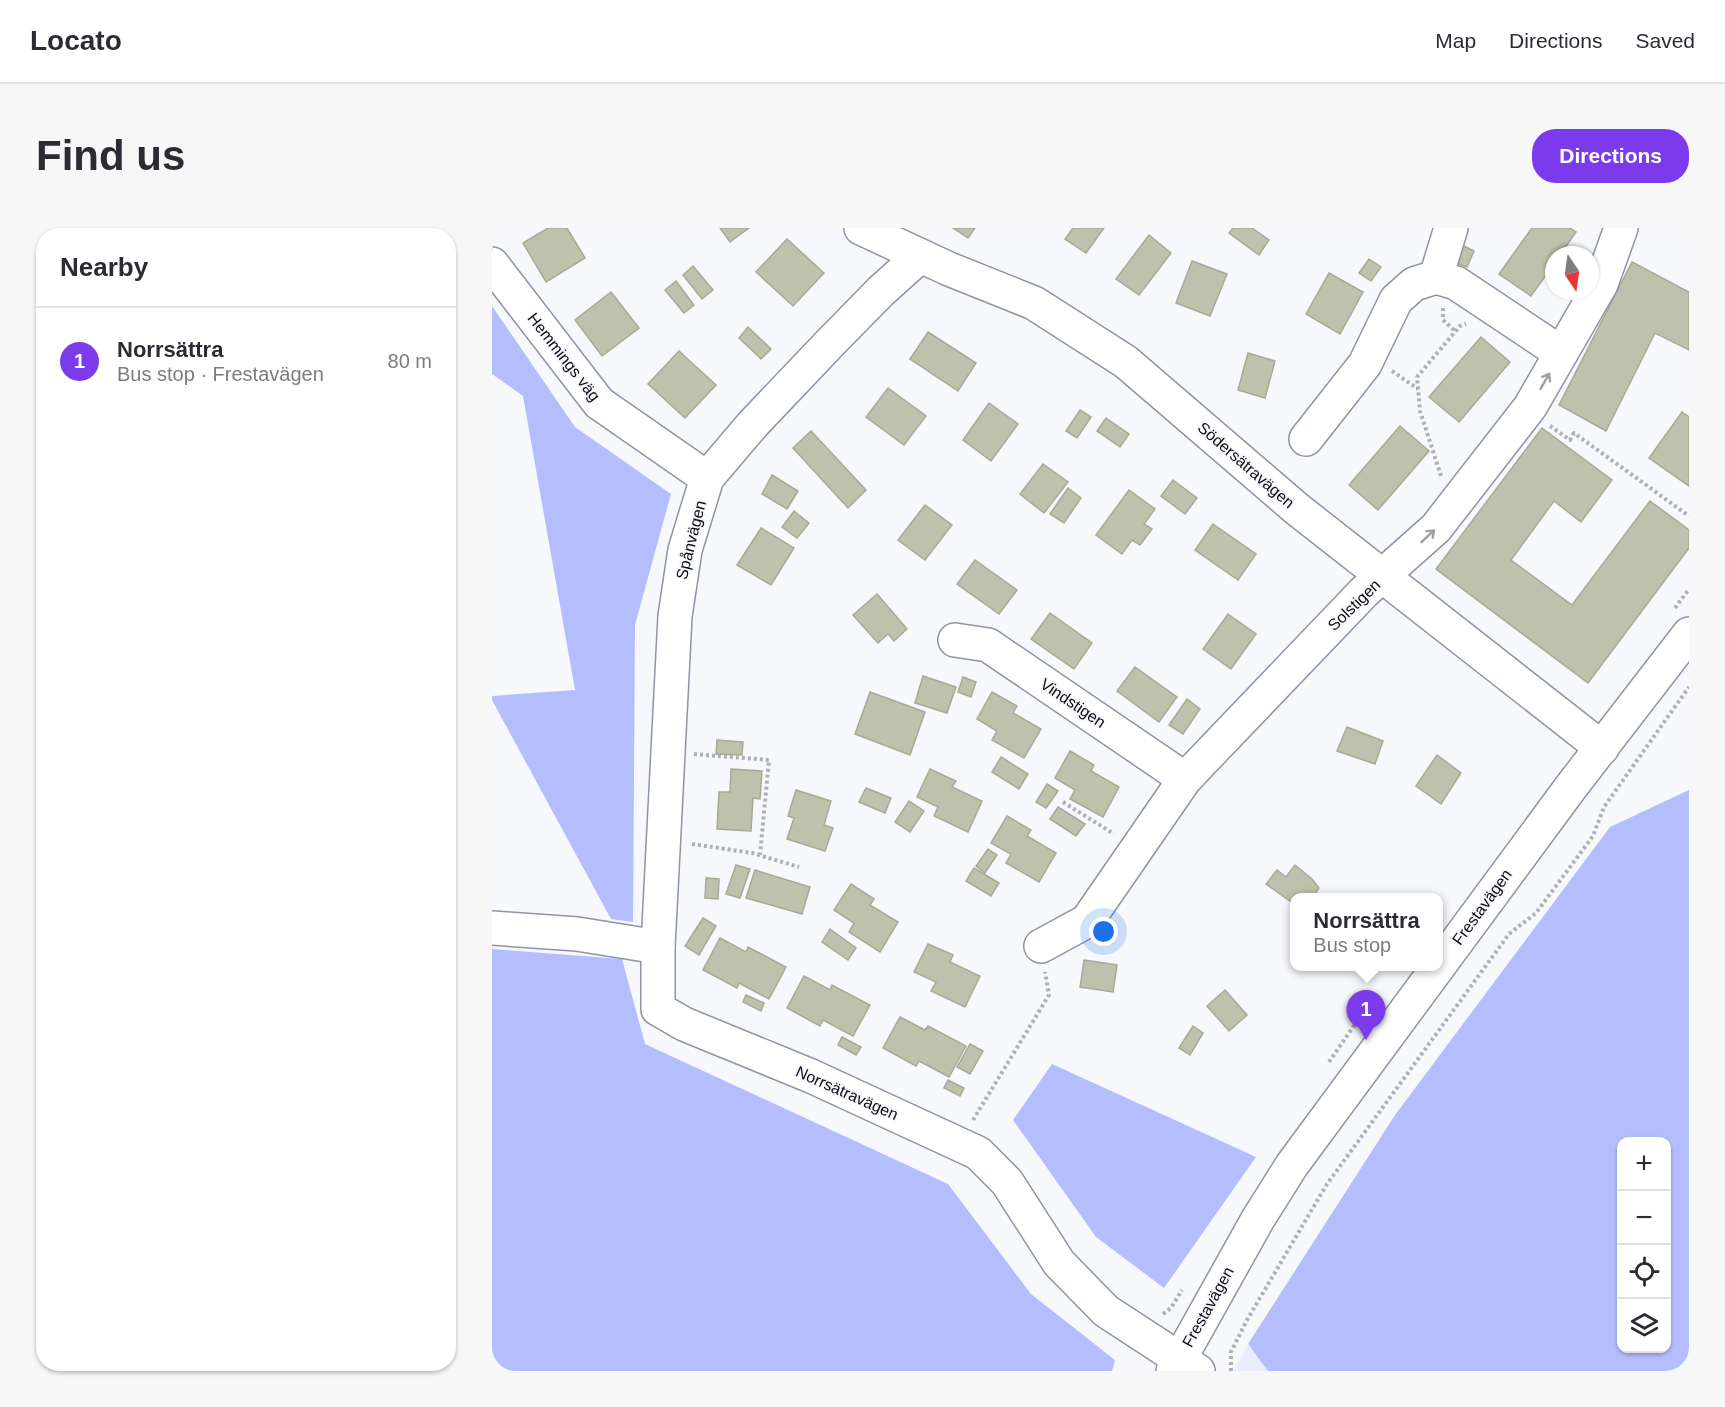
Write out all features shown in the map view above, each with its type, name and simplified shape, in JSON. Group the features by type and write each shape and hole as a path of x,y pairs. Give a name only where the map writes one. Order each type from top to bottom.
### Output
{"street":[{"name":"Södersätravägen","path":"861,228 920,256 1034,303 1126,362 1297,509 1602,748"},
{"path":"1436,278 1451,228"},
{"name":"Solstigen","path":"1041,946 1087,921 1185,779 1364,592 1385,576 1436,528 1530,407 1601,284 1621,228"},
{"name":"Spånvägen","path":"658,947 675,616 685,550 707,478 753,424 830,342 880,291 920,256"},
{"name":"Hemmings väg","path":"492,264 599,403 707,478"},
{"path":"1306,439 1365,364 1396,300 1414,284 1436,278 1456,283 1561,353"},
{"name":"Frestavägen","path":"1443,960 1571,787 1689,634"},
{"name":"Vindstigen","path":"955,640 988,645 1185,779"},
{"path":"492,928 577,934 658,947"},
{"name":"Norrsätravägen","path":"658,947 658,1009 684,1024 811,1076 978,1153 1007,1182 1059,1263 1106,1311 1183,1367"},
{"name":"Frestavägen","path":"1183,1367 1258,1219 1292,1165 1435,971"}],"path":[{"path":"1452,508 1420,411 1416,377 1460,326 1471,322 1486,302"},
{"path":"1390,370 1418,389"},
{"path":"1564,435 1570,440 1574,433 1689,516"},
{"path":"1231,1371 1231,1352 1328,1184 1509,934 1536,913 1593,836 1604,807 1689,687"},
{"path":"694,754 769,760 760,855"},
{"path":"1063,802 1137,848"},
{"path":"705,845 760,855 799,867"},
{"path":"959,1144 1049,995 1041,946"}],"shaded area":[{"path":"492,306 575,427 671,494 635,625 633,922 611,919 492,700 492,696 575,690 523,396 492,374"},
{"path":"1689,790 1689,1371 1268,1371 1248,1344 1395,1115 1610,827"},
{"path":"492,949 622,959 645,1044 948,1184 1031,1294 1115,1360 1112,1371 492,1371"},
{"path":"1052,1064 1256,1157 1164,1288 1096,1237 1013,1120"},
{"path":"1248,1344 1268,1371 1233,1371"}],"building":[{"path":"548,228 567,228 585,258 546,282 523,243"},
{"path":"720,228 749,228 730,242"},
{"path":"953,228 975,228 968,238"},
{"path":"1073,228 1104,228 1086,253 1065,239"},
{"path":"1233,228 1252,228 1269,240 1259,255 1229,233"},
{"path":"1532,228 1570,228 1576,232 1566,246 1545,246 1545,277 1531,296 1499,274"},
{"path":"1149,235 1171,253 1139,295 1116,279"},
{"path":"787,239 824,273 793,306 756,272"},
{"path":"1460,244 1474,251 1467,267 1452,261"},
{"path":"1369,259 1381,267 1371,281 1359,273"},
{"path":"1192,261 1227,274 1210,316 1176,303"},
{"path":"1632,262 1689,292 1689,350 1655,333 1606,431 1559,405"},
{"path":"693,266 713,290 702,299 683,275"},
{"path":"1329,273 1363,292 1340,334 1306,314"},
{"path":"676,281 694,305 684,313 665,290"},
{"path":"611,292 639,328 602,356 575,320"},
{"path":"748,327 771,349 761,359 739,338"},
{"path":"928,332 976,363 958,391 910,359"},
{"path":"1481,337 1510,362 1459,422 1429,397"},
{"path":"679,351 716,385 685,418 648,384"},
{"path":"1248,353 1275,361 1265,398 1238,390"},
{"path":"888,388 926,416 904,445 866,417"},
{"path":"989,403 1018,424 991,461 963,440"},
{"path":"1080,410 1091,417 1077,438 1066,431"},
{"path":"1682,412 1689,417 1689,486 1649,458"},
{"path":"1106,418 1129,434 1120,447 1097,431"},
{"path":"1400,426 1429,451 1378,510 1349,485"},
{"path":"1542,428 1612,480 1581,522 1554,501 1511,560 1572,605 1650,501 1689,530 1689,548 1588,683 1436,569"},
{"path":"811,431 866,490 848,508 793,448"},
{"path":"1043,464 1068,482 1044,513 1020,494"},
{"path":"772,475 798,491 787,509 762,494"},
{"path":"1173,480 1197,498 1185,514 1161,496"},
{"path":"1068,488 1081,498 1064,523 1050,514"},
{"path":"1129,490 1155,509 1144,524 1152,529 1140,545 1132,540 1122,554 1096,535"},
{"path":"925,505 952,525 925,560 898,540"},
{"path":"794,511 809,523 797,538 782,527"},
{"path":"1213,524 1256,554 1238,580 1195,550"},
{"path":"761,528 794,548 771,585 737,565"},
{"path":"975,560 1017,590 999,614 957,584"},
{"path":"877,594 907,629 894,641 888,634 878,643 853,615"},
{"path":"1050,613 1092,643 1074,669 1031,639"},
{"path":"1228,614 1256,634 1231,669 1203,649"},
{"path":"1135,667 1177,697 1159,722 1117,691"},
{"path":"923,676 956,687 947,713 915,703"},
{"path":"963,677 976,682 971,697 958,692"},
{"path":"870,692 925,712 910,755 855,734"},
{"path":"992,692 1017,706 1013,713 1041,729 1024,758 992,740 997,731 977,719"},
{"path":"1187,699 1200,709 1183,734 1169,725"},
{"path":"1347,727 1383,741 1375,764 1337,751"},
{"path":"717,740 743,742 742,755 716,754"},
{"path":"1070,751 1094,765 1091,771 1119,787 1103,817 1070,799 1075,790 1055,778"},
{"path":"1437,755 1461,773 1441,804 1416,786"},
{"path":"1001,757 1028,774 1019,789 992,772"},
{"path":"731,769 762,771 760,799 753,798 751,831 717,829 719,792 730,792"},
{"path":"930,769 956,781 952,787 982,801 968,832 934,816 938,807 917,797"},
{"path":"1047,784 1058,791 1046,808 1036,802"},
{"path":"866,788 891,798 885,813 859,802"},
{"path":"796,790 831,801 824,825 833,828 825,851 787,839 794,818 788,816"},
{"path":"909,801 924,811 910,832 895,822"},
{"path":"1058,807 1085,824 1076,836 1050,819"},
{"path":"1007,816 1031,830 1027,836 1056,853 1039,882 1006,863 1011,854 991,843"},
{"path":"988,849 997,855 985,873 976,866"},
{"path":"736,865 750,869 740,898 726,894"},
{"path":"1295,865 1319,888 1316,893 1290,893 1290,901 1266,884 1277,870 1286,877"},
{"path":"974,868 999,883 991,896 966,881"},
{"path":"755,870 810,887 802,914 746,898"},
{"path":"706,878 719,879 718,899 705,898"},
{"path":"851,884 874,899 870,905 898,922 880,952 849,932 854,923 834,910"},
{"path":"703,918 716,926 699,955 685,946"},
{"path":"830,929 856,948 848,960 822,942"},
{"path":"720,938 746,952 748,947 786,967 769,999 739,983 737,988 703,970"},
{"path":"928,944 953,955 950,962 980,976 965,1007 931,991 936,982 914,972"},
{"path":"1084,960 1117,965 1113,992 1080,987"},
{"path":"804,976 830,990 832,985 870,1005 853,1036 823,1020 820,1026 787,1008"},
{"path":"1225,990 1247,1015 1229,1031 1207,1006"},
{"path":"746,995 764,1003 761,1011 743,1002"},
{"path":"900,1017 925,1030 928,1026 966,1046 949,1077 919,1061 916,1066 883,1048"},
{"path":"1193,1026 1203,1033 1190,1055 1179,1048"},
{"path":"842,1037 861,1047 856,1055 838,1045"},
{"path":"970,1044 983,1051 970,1074 957,1067"},
{"path":"948,1080 964,1088 960,1096 944,1088"}],"place":[{"name":"Norrsättra","path":"1366,1040"}]}
